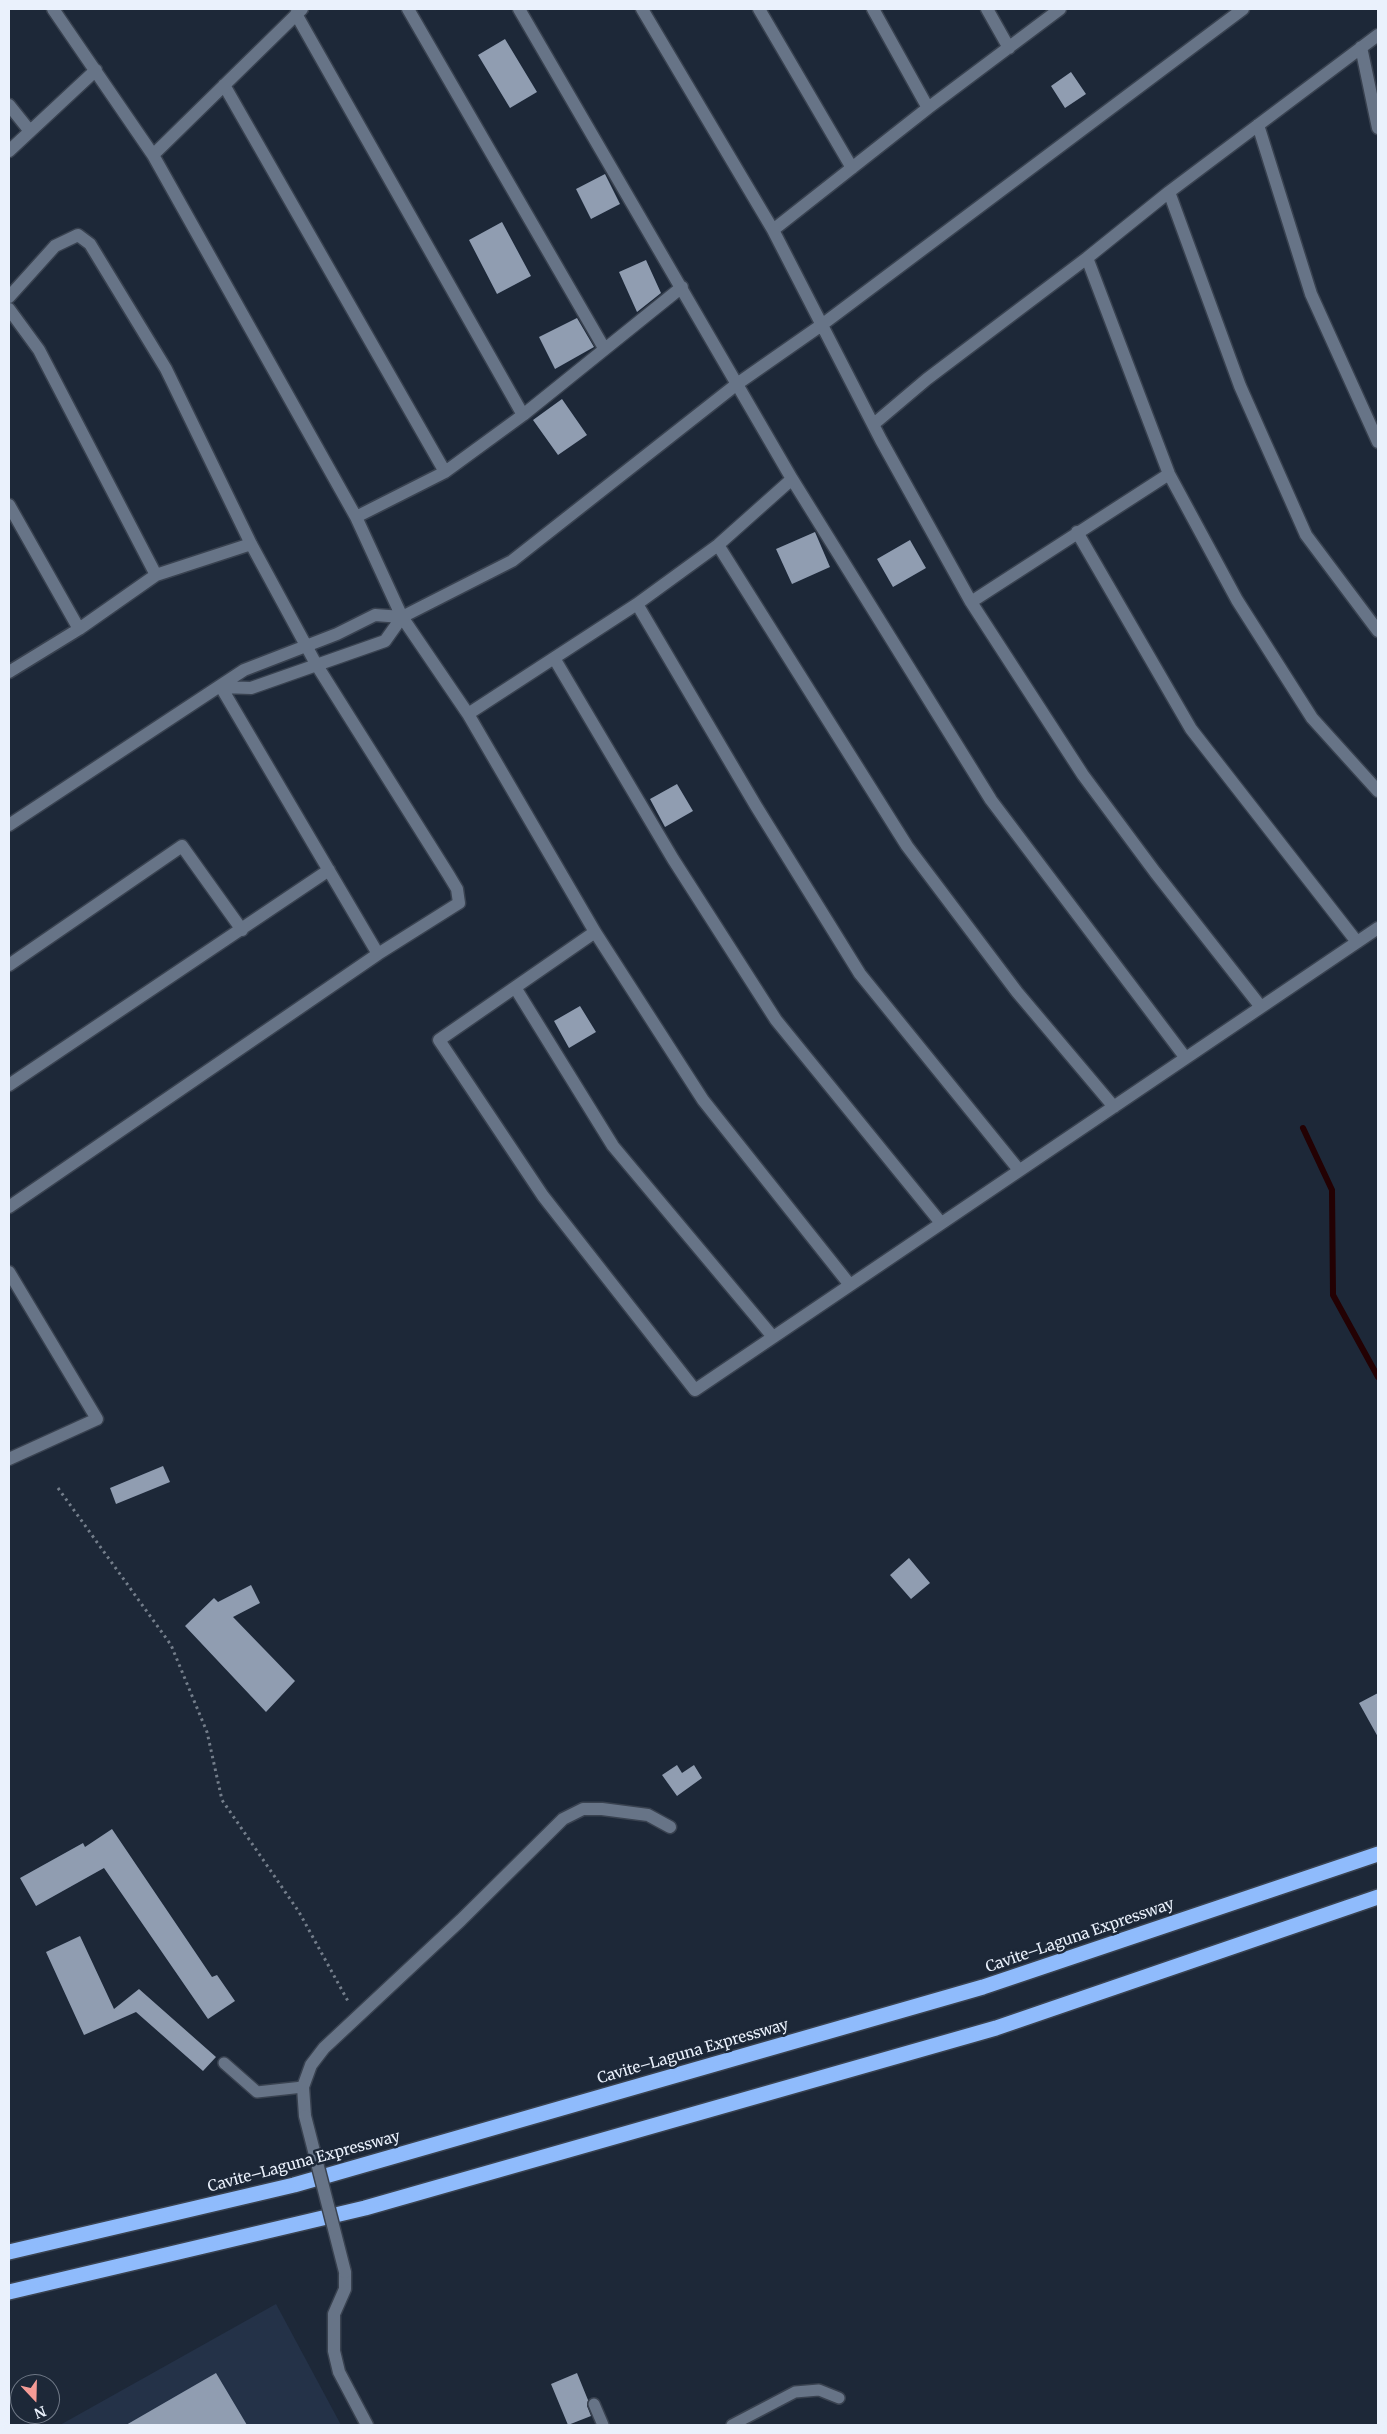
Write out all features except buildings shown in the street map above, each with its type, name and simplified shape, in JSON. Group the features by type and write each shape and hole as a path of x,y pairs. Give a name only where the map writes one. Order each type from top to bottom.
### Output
{"highway":[{"name":"Cavite–Laguna Expressway","path":"9,2252 294,2185 982,1987 1378,1854"},
{"path":"9,2292 365,2208 987,2031 1378,1897"}],"street":[{"path":"53,9 153,155 356,517 402,617 468,714 595,932 703,1100 850,1285"},
{"path":"408,9 604,348"},
{"path":"519,9 792,479 991,800 1185,1057"},
{"path":"642,9 773,230 875,423 881,440 971,602 1083,776 1154,872 1261,1007"},
{"path":"759,9 852,168"},
{"path":"873,9 928,108"},
{"path":"987,9 1009,48"},
{"path":"773,230 928,108 1060,9"},
{"path":"221,687 252,688 385,641 402,617 512,561 737,384 823,324 1243,9"},
{"path":"153,155 299,11 523,415"},
{"path":"875,423 927,379 1087,258 1169,192 1378,35"},
{"path":"1361,48 1378,128"},
{"path":"9,151 29,130 96,70"},
{"path":"224,85 445,472"},
{"path":"9,105 29,130"},
{"path":"1258,125 1311,294 1378,442"},
{"path":"1169,192 1240,386 1306,536 1378,631"},
{"path":"9,298 55,246 78,235 90,244 166,370 251,544 308,646 316,664 457,889 458,903 378,954 9,1206"},
{"path":"1087,258 1169,474 1237,600 1312,718 1378,791"},
{"path":"356,517 445,472 523,415 682,287"},
{"path":"9,309 39,350 156,574"},
{"path":"971,602 1169,474"},
{"path":"468,714 637,604 718,545 792,479"},
{"path":"9,505 79,629"},
{"path":"1077,532 1191,729 1357,942"},
{"path":"9,672 79,629 156,574 251,544"},
{"path":"718,545 907,846 1017,992 1114,1107"},
{"path":"637,604 756,806 860,974 1019,1170"},
{"path":"9,825 221,687 244,670 308,646 375,615 402,617"},
{"path":"554,658 673,859 776,1020 941,1223"},
{"path":"221,687 378,954"},
{"path":"9,965 182,846 242,930"},
{"path":"9,1084 242,930 329,870"},
{"path":"595,932 516,989 439,1040 543,1196 695,1390 1378,928"},
{"path":"516,989 613,1146 772,1337"},
{"path":"9,1272 97,1419 9,1459"},
{"path":"367,2425 339,2372 334,2351 334,2314 345,2289 345,2272 305,2116 303,2087 307,2073 316,2058 354,2018 461,1920 564,1819 583,1809 602,1809 648,1815 670,1827"}],"lane":[{"path":"224,2064 257,2092 303,2087"},
{"path":"732,2425 795,2392 818,2390 839,2398"},
{"path":"594,2404 604,2425"}],"path":[{"path":"58,1488 171,1645 207,1732 222,1800 299,1912 345,1993 354,2018"}],"shaded area":[{"path":"276,2304 341,2425 60,2425"}],"waterway":[{"path":"1303,1128 1332,1190 1333,1295 1378,1377"}]}
